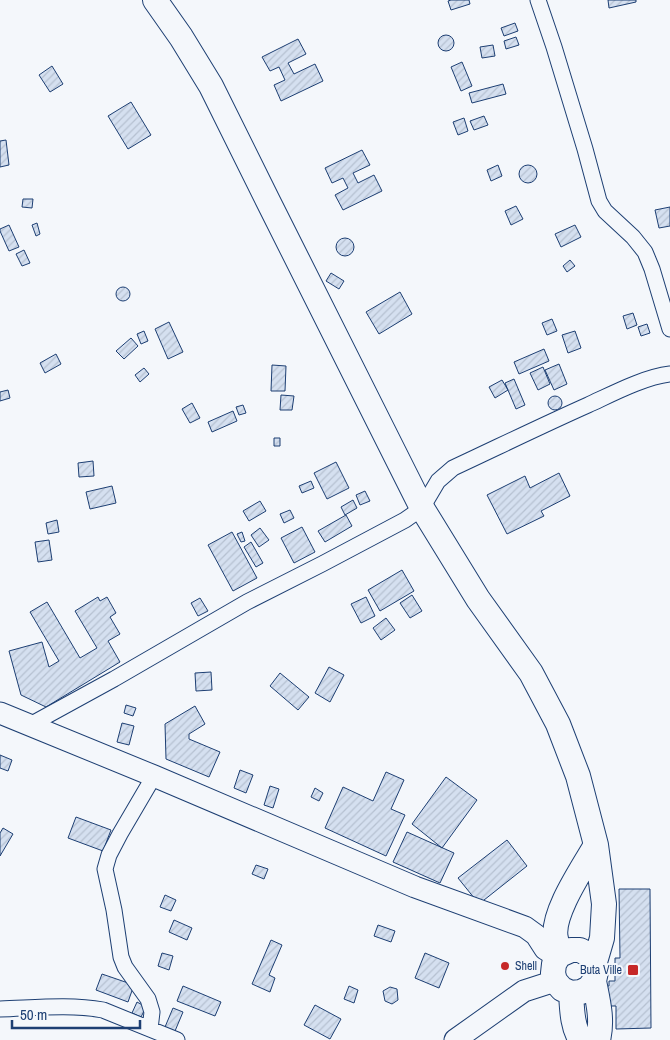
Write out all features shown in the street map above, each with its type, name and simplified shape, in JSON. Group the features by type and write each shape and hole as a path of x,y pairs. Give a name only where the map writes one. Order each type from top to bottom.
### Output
{"main road":[{"path":"156,0 211,86 422,508 478,599 531,673 558,724 578,776 596,844 604,904 602,938 588,988 580,992 563,987"},
{"path":"560,955 556,938 556,921 561,907 596,844"},
{"path":"581,1040 563,987 553,973 554,964 560,955 571,950 580,950 589,955 594,972 600,1009 598,1040"}],"street":[{"path":"538,0 585,149 599,201 605,211 633,237 645,252 670,329"},
{"path":"30,726 247,602 405,520 422,508 438,481 453,468 608,395 640,382 670,374"},
{"path":"0,714 154,776 415,887 525,927 536,935 545,949 560,955"},
{"path":"150,1029 152,1012 148,998 125,967 121,957 114,910 105,869 116,841 154,776"},
{"path":"455,1040 524,991 563,987"},
{"path":"0,1009 92,1008 103,1010 177,1040"}],"building":[{"path":"469,0 470,4 451,10 448,1"},
{"path":"608,0 636,0 636,2 609,8"},
{"path":"515,23 518,31 504,36 501,28"},
{"path":"443,35 449,35 454,40 452,49 443,51 438,46 438,40"},
{"path":"516,37 519,45 506,49 504,41"},
{"path":"298,39 306,54 288,63 294,74 315,64 323,81 281,101 274,85 285,80 279,67 270,71 262,57"},
{"path":"493,45 495,56 482,58 480,47"},
{"path":"462,62 472,86 461,91 451,67"},
{"path":"52,66 63,84 50,92 39,75"},
{"path":"503,84 506,94 472,103 469,93"},
{"path":"131,102 151,135 128,149 108,116"},
{"path":"484,116 488,125 474,130 470,121"},
{"path":"464,118 468,131 458,135 453,122"},
{"path":"6,140 9,165 0,167 0,141"},
{"path":"362,150 370,165 353,173 358,183 374,175 382,191 343,210 335,195 348,188 343,178 332,183 325,168"},
{"path":"498,165 502,176 491,181 487,170"},
{"path":"528,165 534,168 537,174 534,180 528,183 522,180 519,174 522,168"},
{"path":"23,199 33,199 32,208 22,207"},
{"path":"516,206 523,219 511,225 505,211"},
{"path":"670,207 670,226 659,228 655,210"},
{"path":"37,223 40,234 36,236 32,225"},
{"path":"9,225 19,247 9,251 0,229"},
{"path":"575,225 581,237 561,247 555,234"},
{"path":"341,238 349,238 354,243 352,254 341,256 336,251 336,243"},
{"path":"24,250 30,263 22,266 16,254"},
{"path":"570,260 575,266 567,272 563,266"},
{"path":"331,273 344,281 339,289 326,281"},
{"path":"120,287 126,287 130,294 126,301 120,301 116,297 116,291"},
{"path":"400,292 412,314 379,334 366,312"},
{"path":"633,313 637,325 627,329 623,316"},
{"path":"552,319 557,331 547,335 542,323"},
{"path":"169,322 183,352 168,359 155,329"},
{"path":"647,324 650,333 641,336 638,327"},
{"path":"144,331 148,341 141,344 137,334"},
{"path":"575,331 581,348 568,353 562,335"},
{"path":"131,338 138,346 124,359 116,351"},
{"path":"544,349 549,361 519,374 514,362"},
{"path":"56,354 61,364 45,373 40,363"},
{"path":"559,364 567,384 554,390 545,370"},
{"path":"272,365 286,366 285,391 271,391"},
{"path":"543,367 550,384 538,390 530,373"},
{"path":"144,368 149,374 140,382 135,375"},
{"path":"514,379 525,405 516,409 505,383"},
{"path":"502,380 508,390 495,398 489,387"},
{"path":"8,390 10,398 0,401 0,392"},
{"path":"281,395 294,396 292,410 280,410"},
{"path":"552,396 558,396 562,403 558,410 552,410 548,406 548,400"},
{"path":"192,403 200,418 190,423 182,409"},
{"path":"243,405 246,413 239,415 236,407"},
{"path":"233,411 237,421 212,432 208,422"},
{"path":"274,438 280,438 280,446 274,446"},
{"path":"93,461 94,476 79,477 78,463"},
{"path":"336,462 349,488 327,499 314,473"},
{"path":"559,473 570,496 541,511 544,516 507,534 487,495 525,476 530,488"},
{"path":"311,481 314,488 302,493 299,486"},
{"path":"112,486 116,503 90,509 86,492"},
{"path":"365,491 370,501 360,505 356,495"},
{"path":"353,500 357,508 345,515 341,507"},
{"path":"260,501 266,511 249,521 243,511"},
{"path":"290,510 294,518 284,523 280,514"},
{"path":"346,515 352,526 325,542 318,531"},
{"path":"57,520 59,532 48,534 46,523"},
{"path":"302,527 315,552 294,563 281,538"},
{"path":"260,528 269,540 259,547 251,535"},
{"path":"232,532 257,578 233,591 208,545"},
{"path":"242,532 245,541 241,542 237,534"},
{"path":"49,540 52,560 38,562 35,542"},
{"path":"251,542 263,563 256,567 244,547"},
{"path":"402,570 414,591 380,611 368,590"},
{"path":"412,595 422,611 410,618 400,603"},
{"path":"98,597 100,601 107,597 116,613 110,617 120,634 108,641 120,662 46,707 21,695 9,651 42,642 49,667 59,661 30,612 47,602 80,658 97,648 75,611"},
{"path":"366,597 375,616 361,623 351,604"},
{"path":"200,598 208,611 198,616 191,603"},
{"path":"386,618 395,630 381,640 373,628"},
{"path":"329,667 344,675 330,702 315,693"},
{"path":"211,672 212,690 196,691 195,673"},
{"path":"280,673 309,697 298,710 270,686"},
{"path":"126,705 136,708 133,716 124,713"},
{"path":"195,706 205,724 189,734 189,739 220,752 209,777 166,759 165,724"},
{"path":"122,723 134,726 129,745 117,742"},
{"path":"0,755 12,760 8,771 0,768"},
{"path":"240,770 253,775 246,793 234,788"},
{"path":"386,772 404,780 391,809 405,815 386,856 325,828 343,787 373,801"},
{"path":"446,777 477,800 442,848 412,824"},
{"path":"270,786 279,789 273,808 264,805"},
{"path":"315,788 323,793 319,801 311,797"},
{"path":"76,817 111,830 103,851 68,838"},
{"path":"3,828 13,834 0,856 0,833"},
{"path":"407,832 454,853 440,883 393,862"},
{"path":"507,840 527,866 479,904 458,878"},
{"path":"256,865 268,869 264,879 252,874"},
{"name":"Buta Ville","path":"619,889 650,889 651,1028 616,1029 616,1006 610,1006 607,986 609,986 609,981 615,981 615,958 620,958"},
{"path":"165,895 176,900 171,911 160,907"},
{"path":"174,920 192,928 187,940 169,932"},
{"path":"378,925 395,931 391,942 374,936"},
{"path":"271,940 282,945 269,975 275,978 270,992 252,984"},
{"path":"162,953 173,956 169,970 158,966"},
{"path":"425,953 449,963 439,988 415,978"},
{"path":"102,974 134,985 128,1002 96,990"},
{"path":"183,986 221,1002 215,1016 177,1001"},
{"path":"349,986 358,990 354,1003 344,999"},
{"path":"390,987 397,989 398,1000 392,1004 385,1001 383,991"},
{"path":"137,1002 146,1007 141,1017 132,1013"},
{"path":"315,1005 341,1019 330,1039 304,1025"},
{"path":"173,1008 183,1012 175,1031 165,1027"}],"place":[{"name":"Shell","path":"505,966"},
{"name":"Buta Ville","path":"633,970"}]}
